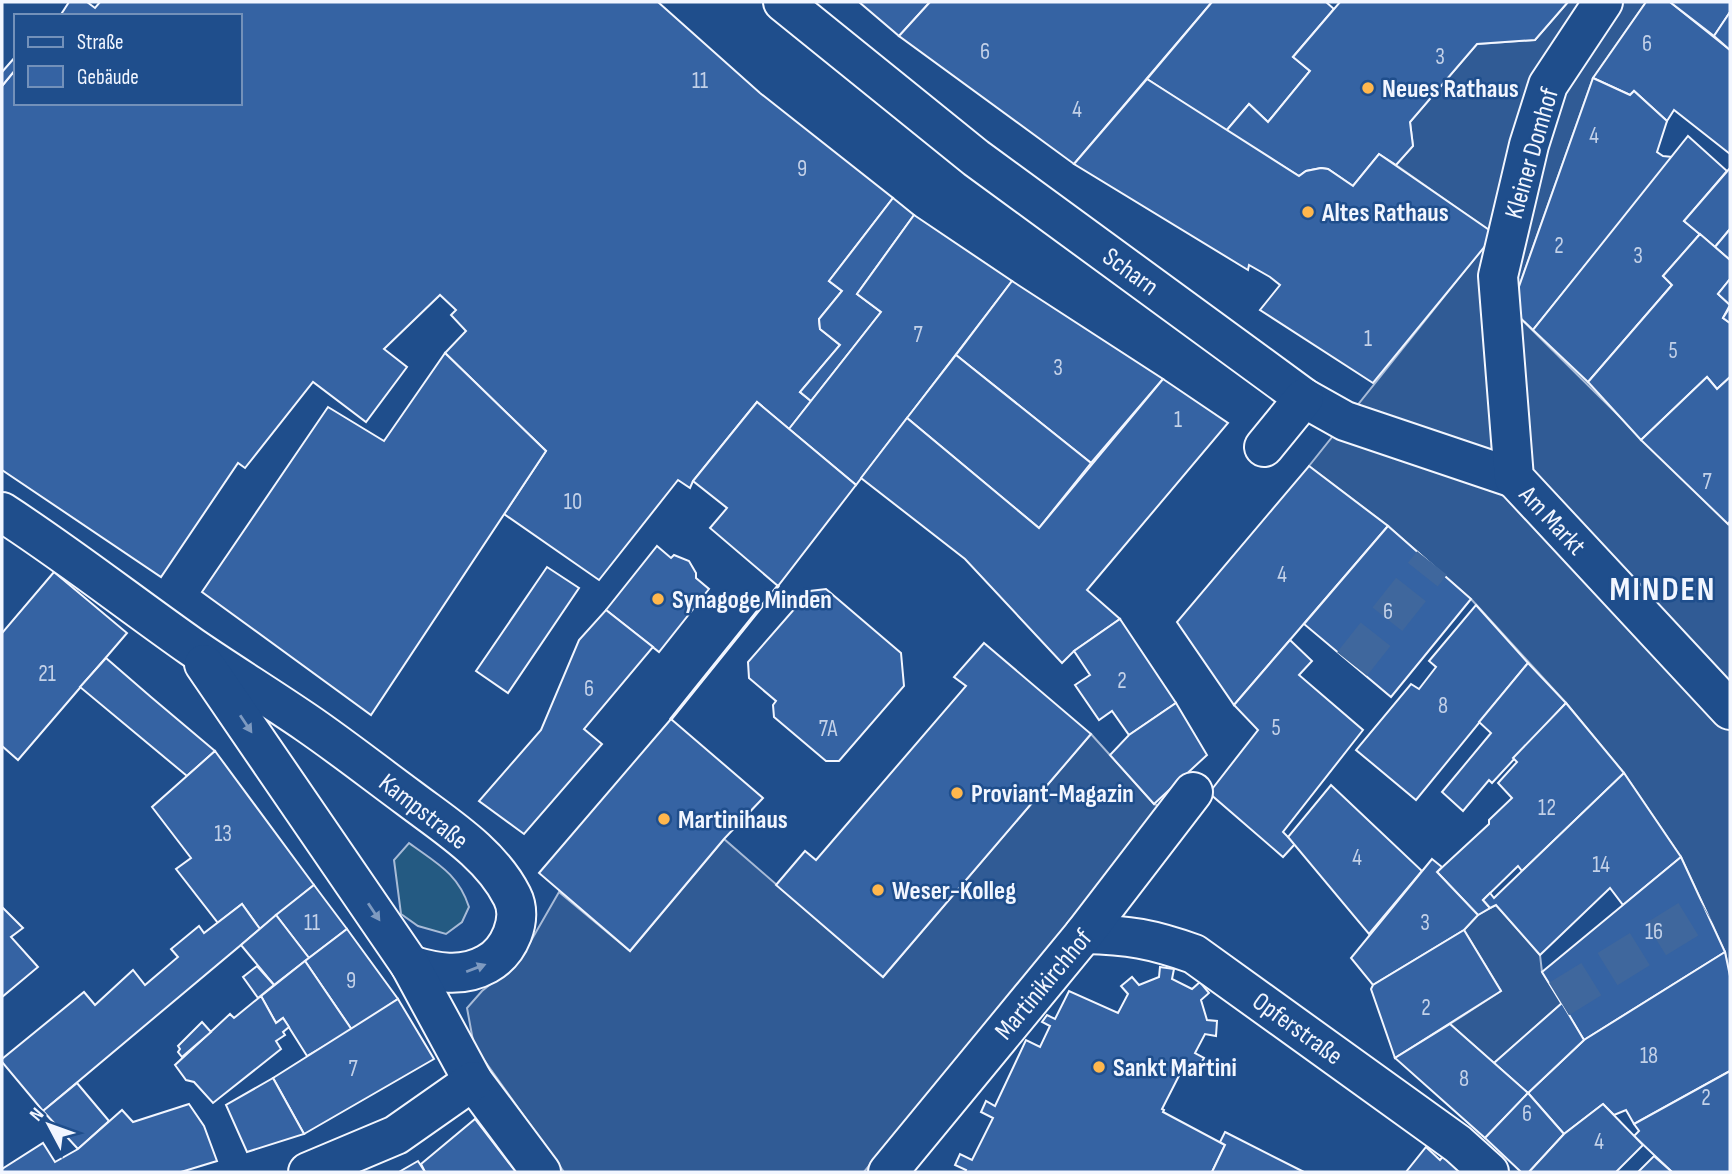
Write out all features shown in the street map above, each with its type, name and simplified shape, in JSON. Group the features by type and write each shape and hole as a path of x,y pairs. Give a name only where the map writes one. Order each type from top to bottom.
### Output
{"street":[{"name":"Scharn","path":"783,2 976,158 1304,398 1345,421 1514,478"},
{"name":"Kleiner Domhof","path":"1498,276 1529,145 1548,85 1603,2"},
{"name":"Am Markt","path":"1498,276 1514,478 1730,709"},
{"path":"1264,447 1304,398"},
{"name":"Kampstraße","path":"7,524 306,722 422,808 486,860 504,881 514,899 517,919 506,947 488,963 464,972 434,973 410,965"},
{"name":"Kampstraße","path":"193,648 410,965 473,1081 541,1172"},
{"name":"Martinikirchhof","path":"888,1172 1084,934 1193,792"},
{"name":"Opferstraße","path":"1084,934 1127,935 1160,942 1194,954 1458,1144 1489,1172"},
{"path":"308,1172 396,1135 473,1081"}],"shaded area":[{"path":"1568,2 1646,2 1593,78 1511,309 1730,526 1730,976 1725,952 1681,857 1624,773 1566,703 1471,599 1388,526 1309,466 1494,234 1396,165 1413,146 1410,122 1477,44 1535,40"},
{"path":"1091,734 1154,804 1164,807 864,1172 564,1172 474,1046 467,1008 524,953 559,892 630,951 724,839 883,977"},
{"path":"409,843 452,877 459,885 469,907 462,922 446,934 418,926 401,914 394,860"},
{"path":"1496,905 1540,955 1542,972 1562,1003 1494,1063 1450,1024 1501,991 1464,930 1478,915"}],"building":[{"path":"69,2 87,2 95,8 100,2 658,2 760,93 893,198 829,281 842,291 819,319 820,329 840,345 800,392 811,401 789,429 757,402 690,488 678,480 599,580 504,514 546,451 445,353 466,331 451,315 456,310 440,295 384,349 407,367 366,422 313,382 245,468 238,463 161,577 2,470 2,86 14,71 14,105 242,105 242,14 61,14"},
{"path":"859,2 930,2 899,36"},
{"path":"930,2 1212,2 1074,164 899,36"},
{"path":"1212,2 1326,2 1334,9 1293,57 1310,71 1268,122 1249,104 1226,131 1147,79"},
{"name":"Neues Rathaus","path":"1340,2 1568,2 1535,40 1477,44 1410,122 1413,146 1396,165 1379,154 1353,186 1328,169 1306,171 1299,176 1226,131 1249,104 1268,122 1310,71 1293,57"},
{"path":"1646,2 1670,2 1730,50 1730,154 1674,110 1667,121 1634,91 1630,95 1593,78"},
{"path":"1670,2 1730,2 1730,12 1714,36"},
{"path":"1730,12 1730,50 1714,36"},
{"path":"14,58 14,71 2,86 2,72"},
{"path":"1593,78 1630,95 1634,91 1667,121 1657,152 1673,157 1533,330 1511,309"},
{"name":"Altes Rathaus","path":"1147,79 1299,176 1306,171 1328,169 1353,186 1379,154 1495,234 1373,383 1260,310 1280,285 1270,277 1249,265 1248,270 1074,164"},
{"path":"1688,136 1727,171 1684,221 1700,234 1663,276 1672,285 1588,382 1533,330"},
{"path":"1730,168 1730,229 1715,247 1684,221"},
{"path":"893,198 914,215 857,294 881,312 811,401 800,392 840,345 820,329 819,319 842,291 829,281"},
{"path":"914,215 1012,281 856,485 789,429 881,312 857,294"},
{"path":"1730,229 1730,260 1715,247"},
{"path":"1700,234 1730,260 1730,279 1718,294 1730,305 1723,318 1730,323 1730,377 1717,389 1707,377 1641,440 1588,382 1672,285 1663,276"},
{"path":"1730,279 1730,305 1718,294"},
{"path":"1012,281 1163,379 1091,463 956,355"},
{"path":"1730,307 1730,323 1723,318"},
{"path":"445,353 546,451 371,715 202,592 328,407 384,441"},
{"path":"956,355 1091,463 1039,528 907,418"},
{"path":"1707,377 1717,389 1730,377 1728,524 1641,440"},
{"path":"1163,379 1228,423 1087,590 1120,619 1074,651 1062,663 965,559 861,478 907,418 1039,528"},
{"path":"757,402 856,485 778,586 710,528 727,508 693,481"},
{"path":"1309,466 1388,526 1234,705 1177,622"},
{"path":"1388,526 1471,599 1391,697 1304,624"},
{"name":"Synagoge Minden","path":"657,546 671,558 674,555 689,561 696,578 709,589 659,652 606,610"},
{"path":"547,567 579,588 508,693 476,671"},
{"path":"54,572 127,633 18,760 2,746 2,633"},
{"path":"826,589 901,653 904,686 839,761 826,761 774,717 773,705 776,701 749,678 748,662 810,591"},
{"path":"1476,605 1528,663 1416,800 1356,750 1411,684 1419,689 1436,667 1429,661"},
{"path":"606,610 653,647 584,729 602,744 524,834 479,801 541,730 579,640"},
{"path":"1120,619 1176,703 1129,735 1112,711 1099,720 1075,685 1090,675 1074,651"},
{"path":"1290,640 1312,661 1299,675 1363,730 1283,832 1295,844 1283,857 1209,793 1258,730 1234,705"},
{"name":"Proviant-Magazin","path":"984,643 1091,734 883,977 776,885 805,851 816,860 966,686 954,677"},
{"path":"106,658 215,751 187,776 80,687"},
{"path":"1528,663 1566,703 1492,783 1489,780 1463,811 1442,792 1491,733 1479,722"},
{"path":"1176,703 1207,755 1154,804 1110,755 1129,735"},
{"path":"1566,703 1624,773 1522,871 1518,866 1483,900 1490,908 1478,915 1437,872 1489,824 1489,820 1512,798 1498,783 1517,762 1513,758"},
{"name":"Martinihaus","path":"671,719 763,798 724,839 630,951 539,873"},
{"path":"215,751 314,885 260,929 242,904 218,923 176,869 191,858 152,807"},
{"path":"1624,773 1681,857 1623,905 1610,888 1540,955 1496,905 1490,908 1483,900 1490,893 1494,898"},
{"path":"1331,785 1422,871 1369,934 1288,837"},
{"path":"1681,857 1725,952 1584,1040 1542,972"},
{"path":"1432,859 1442,867 1437,872 1478,915 1464,930 1373,985 1351,958"},
{"path":"314,885 347,929 309,958 276,915"},
{"path":"242,904 260,929 43,1111 2,1062 2,1059 84,992 95,1005 133,970 145,985 178,957 171,949 199,926 204,933"},
{"path":"2,907 23,928 11,937 38,967 2,997"},
{"path":"276,915 309,958 274,985 241,945"},
{"path":"347,929 398,999 352,1030 305,961"},
{"path":"1464,930 1501,991 1395,1058 1371,989 1373,985"},
{"path":"1725,952 1730,976 1730,1071 1634,1124 1626,1110 1614,1115 1603,1104 1564,1134 1528,1093 1584,1040"},
{"path":"305,961 352,1030 307,1056 283,1018 276,1023 261,996"},
{"path":"257,966 274,985 258,998 243,977"},
{"name":"Sankt Martini","path":"1160,967 1174,969 1172,979 1192,989 1200,982 1209,993 1201,1000 1207,1020 1217,1021 1216,1036 1205,1034 1195,1053 1204,1058 1197,1071 1185,1064 1162,1109 1163,1112 1225,1145 1212,1172 965,1172 966,1170 955,1165 960,1154 972,1160 993,1118 981,1112 986,1101 995,1106 1026,1040 1040,1047 1050,1026 1042,1022 1047,1015 1055,1019 1069,991 1118,1013 1128,994 1121,986 1132,977 1139,985 1159,977"},
{"path":"261,996 276,1023 283,1018 289,1027 283,1032 285,1035 276,1041 281,1049 213,1103 194,1082 186,1080 175,1065 230,1014 234,1018"},
{"path":"398,999 434,1059 304,1134 273,1078"},
{"path":"1562,1003 1584,1040 1528,1093 1494,1063"},
{"path":"202,1022 211,1032 182,1057 178,1046"},
{"path":"1450,1024 1528,1093 1485,1138 1395,1058"},
{"path":"1730,1071 1730,1172 1672,1172 1634,1136 1639,1131 1634,1124"},
{"path":"273,1078 304,1134 247,1152 226,1105"},
{"path":"77,1083 109,1121 78,1149 43,1111"},
{"path":"1528,1093 1564,1134 1529,1172 1521,1172 1485,1138"},
{"path":"189,1104 204,1126 217,1161 181,1172 2,1172 2,1169 43,1143 55,1162 78,1149 122,1110 133,1122"},
{"path":"1603,1104 1643,1145 1616,1172 1529,1172 1564,1134"},
{"path":"475,1119 516,1172 425,1172 421,1164"},
{"path":"1225,1132 1304,1172 1212,1172 1225,1145 1220,1142"},
{"path":"1426,1147 1440,1160 1445,1154 1465,1172 1406,1172"},
{"path":"1654,1156 1672,1172 1638,1172"},
{"path":"418,1161 425,1172 399,1172"}],"tunnel":[{"path":"1352,664 1432,563"},
{"path":"1559,999 1705,909"}],"wall":[{"path":"671,719 778,586"}],"place":[{"name":"Neues Rathaus","path":"1368,88"},
{"name":"Altes Rathaus","path":"1308,212"},
{"name":"Synagoge Minden","path":"658,599"},
{"name":"Proviant-Magazin","path":"957,793"},
{"name":"Martinihaus","path":"664,819"},
{"name":"Weser-Kolleg","path":"878,890"},
{"name":"Sankt Martini","path":"1099,1067"}],"district":[{"name":"MINDEN","path":"1663,588"}]}
